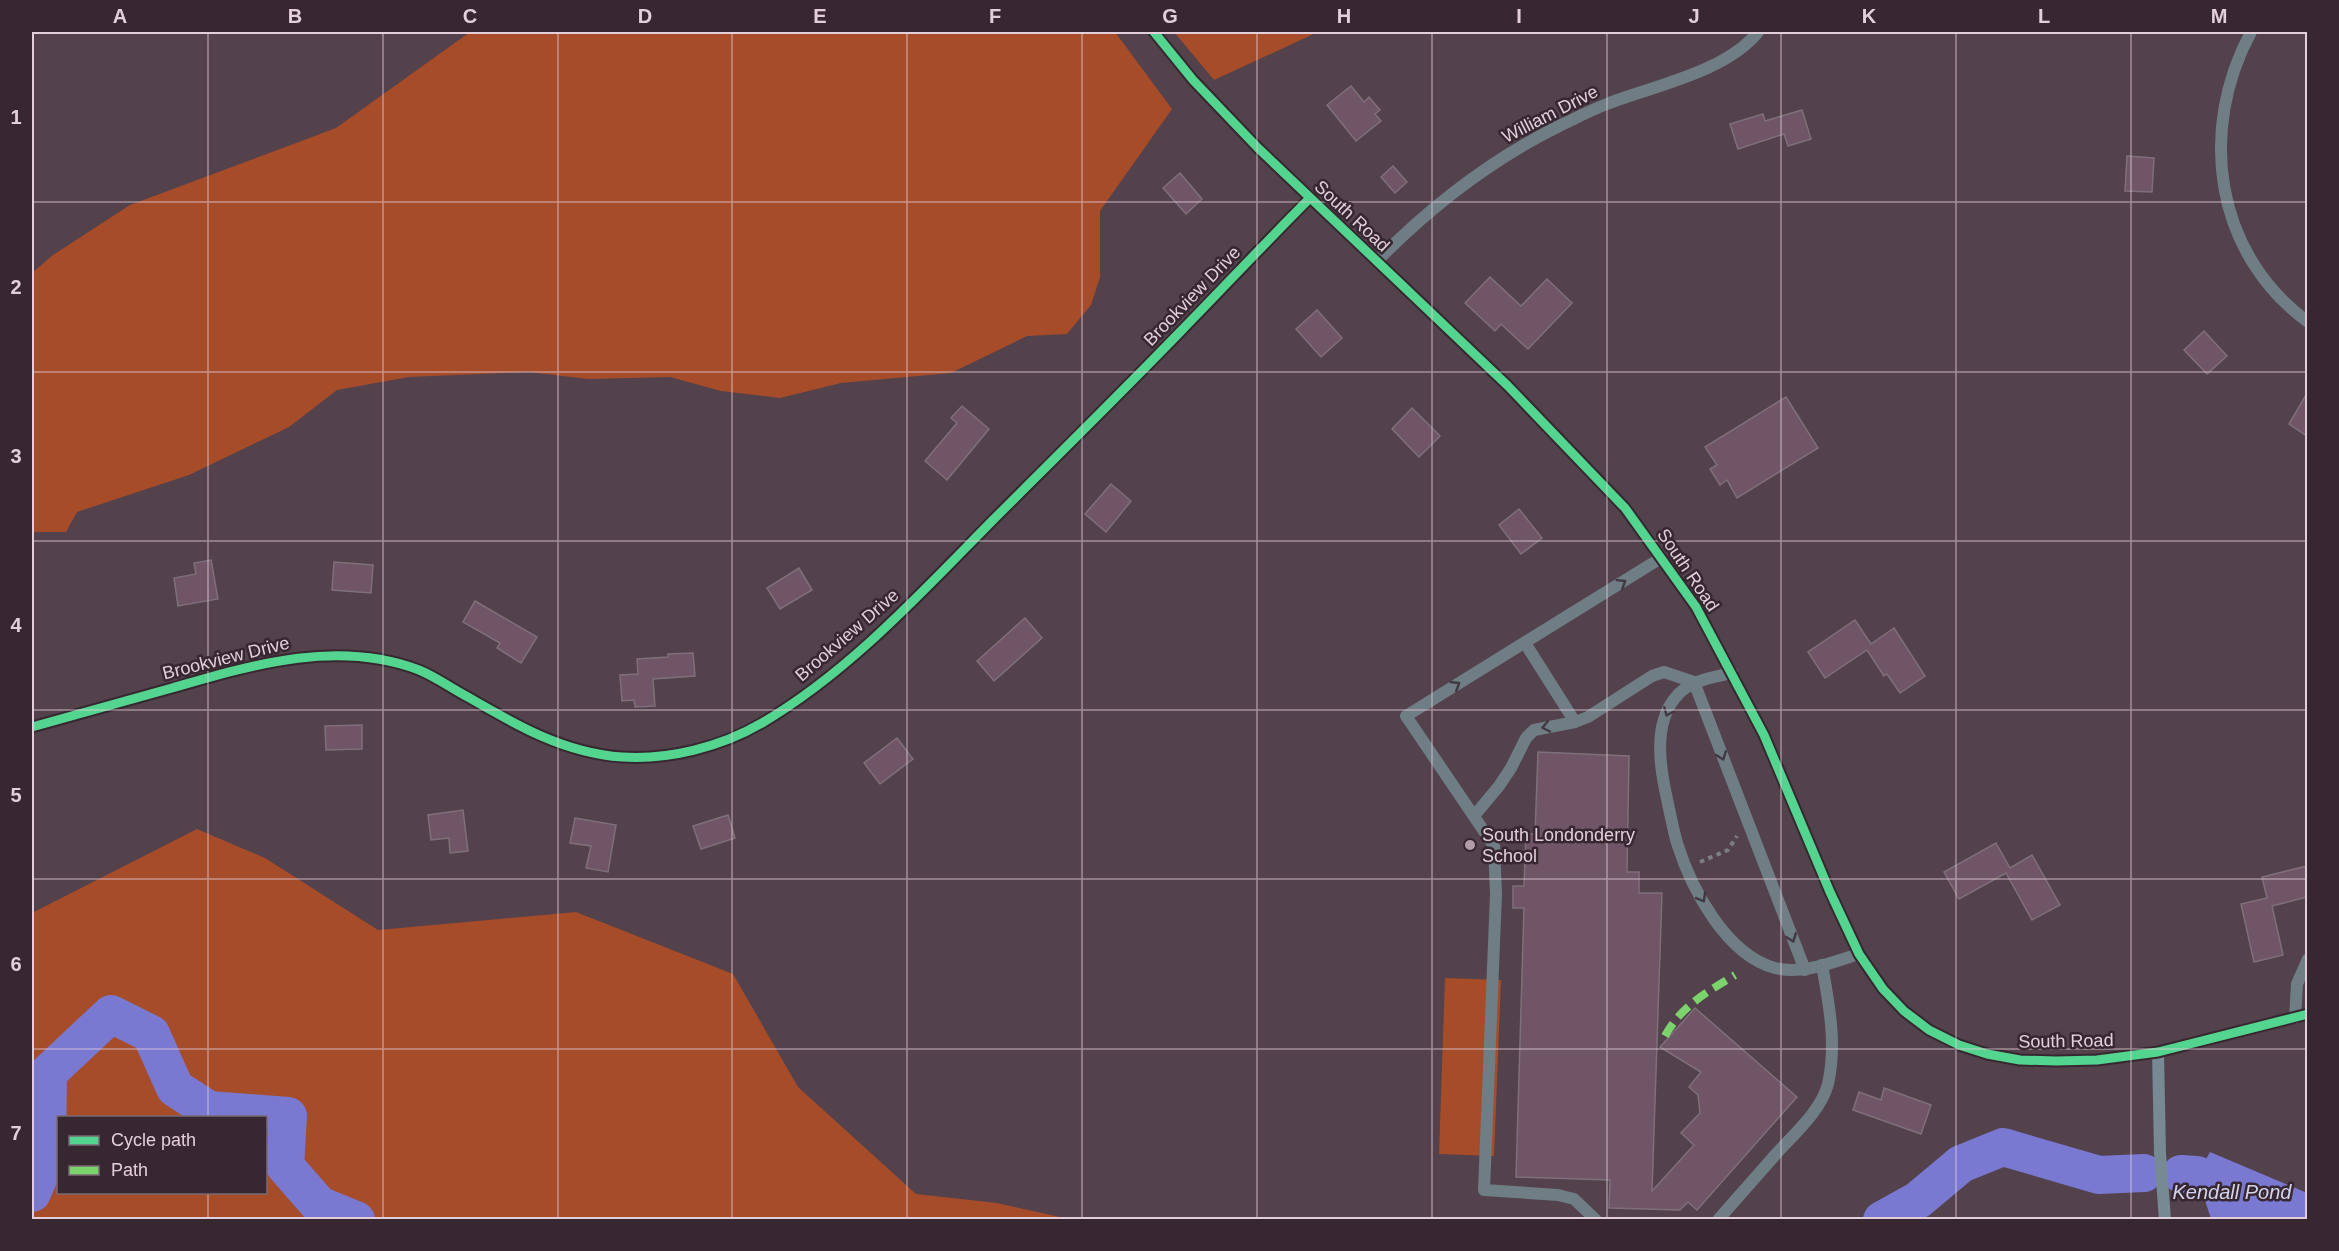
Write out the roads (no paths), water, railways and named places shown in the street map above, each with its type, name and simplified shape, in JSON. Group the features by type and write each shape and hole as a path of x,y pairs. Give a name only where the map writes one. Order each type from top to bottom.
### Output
{"street":[{"name":"South Road","path":"1154,32 1193,80 1309,199 1508,386 1625,508 1696,607 1732,673 1785,781 1830,892 1859,954 1883,989 1904,1011 1929,1030 1959,1045 1987,1054 2020,1060 2097,1060 2158,1052 2307,1014"},
{"name":"William Drive","path":"1377,261 1407,230 1460,187 1518,148 1605,105 1707,69 1731,54 1758,32"},
{"path":"2251,32 2232,72 2222,120 2221,161 2225,193 2241,240 2253,262 2283,300 2307,322"},
{"name":"Brookview Drive","path":"32,727 258,664 306,656 354,656 401,664 424,672 529,732 575,749 622,757 670,755 694,750 740,734 761,724 822,682 876,635 1185,328 1309,199"},
{"path":"1596,1220 1574,1198 1484,1190 1496,882 1494,846 1406,716 1661,558"},
{"path":"1525,643 1575,722"},
{"path":"1474,816 1499,786 1526,738 1534,730 1575,722 1588,717 1664,672 1694,682"},
{"path":"1732,673 1694,682 1675,698 1666,713 1661,734 1660,760 1664,783 1677,842 1686,867 1713,916 1731,939 1751,957 1774,968 1805,970 1859,954"},
{"path":"1694,682 1805,970"},
{"path":"2295,1018 2297,984 2307,959"},
{"path":"1718,1220 1807,1120 1821,1101 1827,1086 1831,1062 1831,1017 1822,964"},
{"path":"2158,1052 2160,1153 2165,1220"}],"water":[{"name":"Kendall Pond","path":"2210,1152 2307,1193 2307,1219 2211,1219 2197,1175"}],"waterway":[{"path":"32,1193 47,1157 48,1073 111,1014 151,1034 175,1088 209,1110 288,1116 285,1166 319,1205 356,1220"},
{"path":"1882,1220 1918,1200 1961,1164 2003,1147 2099,1175 2144,1173"},
{"path":"2181,1174 2197,1175 2285,1220"}],"place":[{"name":"South Londonderry School","path":"1470,845"}]}
